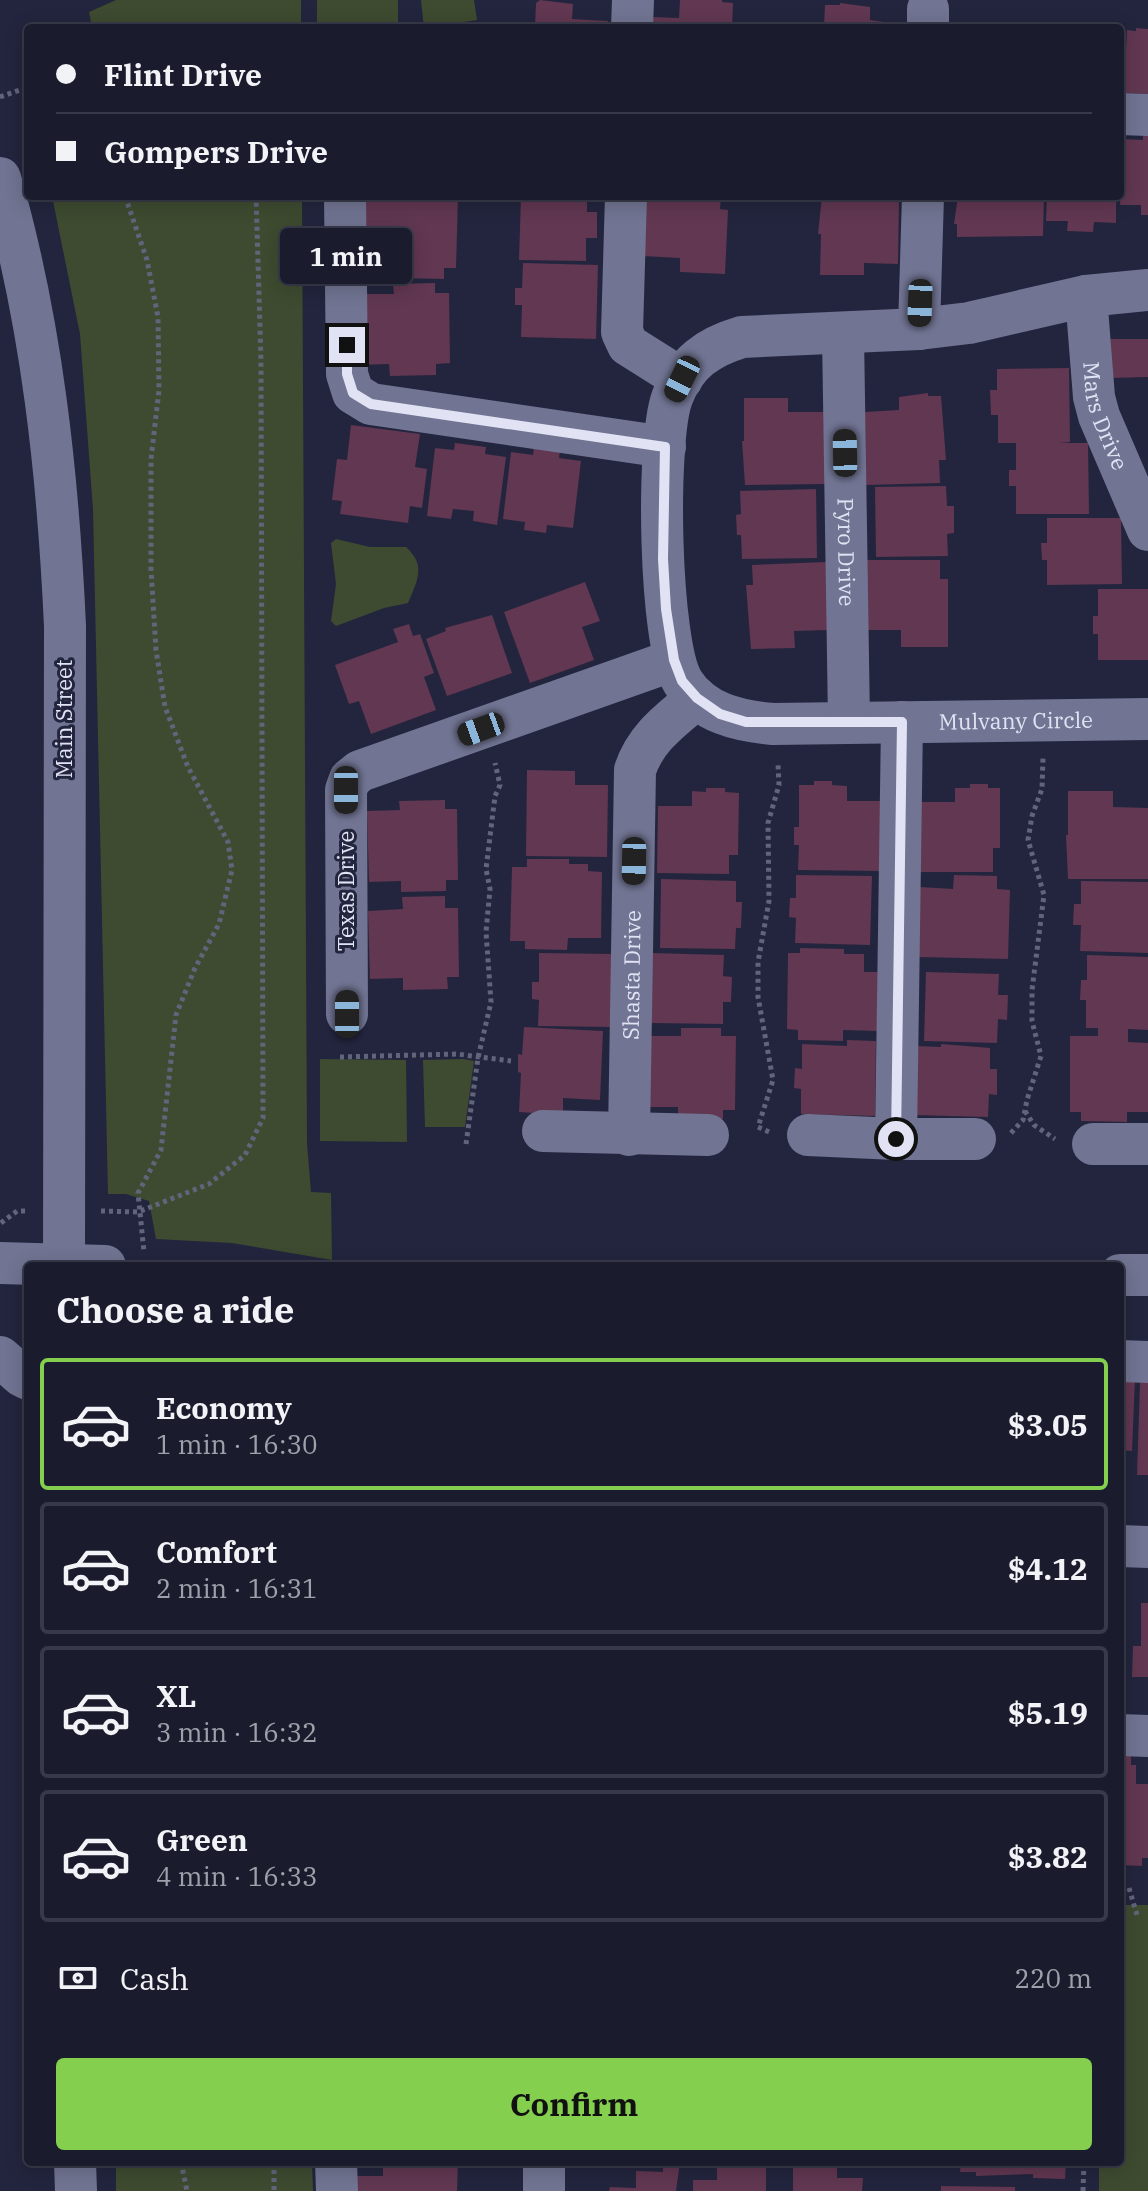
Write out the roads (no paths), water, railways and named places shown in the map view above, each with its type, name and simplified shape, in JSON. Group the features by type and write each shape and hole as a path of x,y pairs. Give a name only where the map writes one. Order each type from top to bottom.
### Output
{"street":[{"path":"632,24 633,0"},
{"path":"1124,114 1148,115"},
{"name":"Main Street","path":"0,178 23,271 38,351 60,524 65,626 64,1262"},
{"path":"345,200 347,374 353,393 371,404 665,447"},
{"path":"626,200 622,332 628,345 682,379"},
{"path":"919,329 923,200"},
{"name":"Mulvany Circle","path":"1148,290 1086,296 969,323 843,334 742,337 716,344 697,359 671,400 665,447 663,559 666,609 674,660 682,681 697,698 720,714 746,722 773,724 1148,719"},
{"name":"Mars Drive","path":"1086,296 1094,397 1099,416 1148,530"},
{"name":"Pyro Drive","path":"843,334 849,722"},
{"name":"Texas Drive","path":"347,1014 346,790 350,779 360,771 674,660"},
{"name":"Shasta Drive","path":"629,1135 635,770 640,754 650,739 697,698"},
{"path":"896,1139 902,722"},
{"path":"543,1131 708,1135"},
{"path":"808,1135 975,1139"},
{"path":"1093,1144 1148,1144"},
{"path":"0,1263 24,1264"},
{"path":"1124,1275 1148,1275"},
{"path":"0,1357 24,1377"},
{"path":"1124,1361 1148,1362"},
{"path":"1124,1546 1148,1547"},
{"path":"1124,1735 1148,1736"},
{"path":"75,2166 76,2191"},
{"path":"336,2166 337,2191"},
{"path":"544,2166 544,2191"}]}
